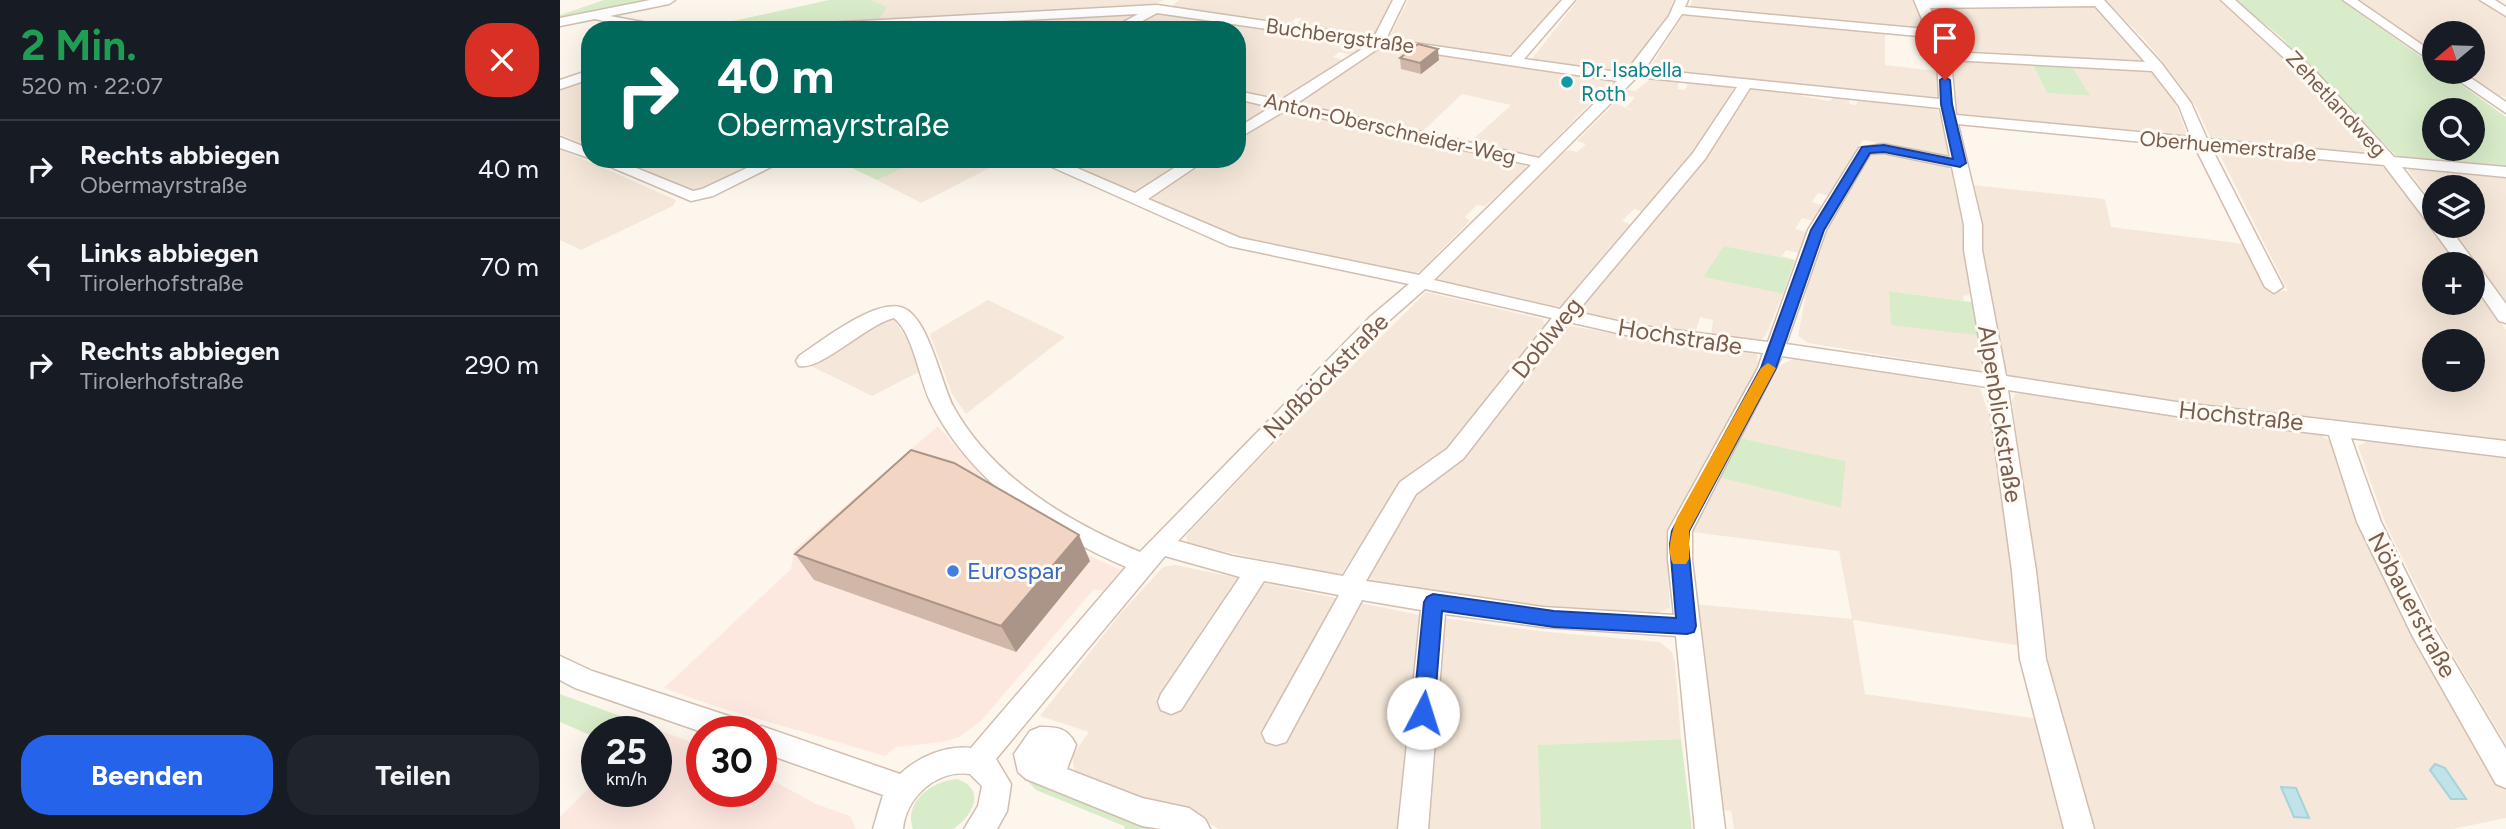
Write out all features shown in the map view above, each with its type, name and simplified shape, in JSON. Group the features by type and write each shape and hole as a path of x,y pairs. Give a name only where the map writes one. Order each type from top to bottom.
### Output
{"street":[{"path":"560,22 670,0"},
{"path":"1133,21 1171,0"},
{"path":"1246,129 1375,47 1399,0"},
{"path":"1515,61 1569,0"},
{"name":"Zehetlandweg","path":"2227,0 2274,39 2389,160 2422,203"},
{"path":"2349,0 2422,51"},
{"path":"2486,0 2506,12"},
{"path":"1921,2 2098,1 2157,66 2186,106 2201,143 2274,286"},
{"name":"Alpenblickstraße","path":"1921,2 1944,56 1948,112 1973,225 1973,250 1997,382 2024,571 2033,659 2079,829"},
{"path":"1680,5 1934,34"},
{"name":"Nußböckstraße","path":"977,762 1161,544 1377,321 1422,282 1631,75 1680,5"},
{"name":"Buchbergstraße","path":"922,21 1157,9 1240,21"},
{"path":"597,14 599,18 615,21"},
{"name":"Buchbergstraße","path":"1246,22 1631,75"},
{"path":"1944,56 2157,66"},
{"name":"Oberhuemerstraße","path":"1631,75 1745,85 2201,143 2506,172"},
{"path":"560,85 581,77"},
{"path":"2473,84 2500,100 2506,109"},
{"name":"Doblweg","path":"1276,733 1408,488 1455,454 1564,317 1699,156 1745,85"},
{"name":"Anton-Oberschneider-Weg","path":"1246,97 1542,163"},
{"path":"560,142 581,151"},
{"path":"1710,829 1679,544 1681,531 1768,368 1817,230 1864,152 1870,148 1884,149 1960,163"},
{"path":"622,168 691,196 707,193 760,168"},
{"name":"Hochstraße","path":"1062,168 1235,242 1648,334 2183,410 2506,449"},
{"path":"1135,200 1185,168"},
{"path":"2485,288 2506,317"},
{"path":"806,361 879,316 894,311 901,313 913,330 937,394 957,428 1004,482 1042,513 1088,541 1144,564"},
{"name":"Nöbauerstraße","path":"2337,427 2369,522 2422,630 2506,775"},
{"path":"1161,544 1178,552 1258,570 1433,602 1554,619 1687,626"},
{"path":"1171,702 1258,570"},
{"path":"1413,829 1433,602"},
{"path":"560,667 584,680 692,716"},
{"path":"777,745 904,789"},
{"path":"888,829 890,814 904,789 930,768 956,760 977,762 993,774 997,784 995,804 988,827"},
{"path":"1048,774 1142,812 1179,818 1195,829"}],"shaded area":[{"path":"871,0 1164,0 1150,7 878,21 886,7"},
{"path":"1179,0 1394,0 1377,34 1365,37 1295,27 1302,18 1296,18 1289,25 1171,7"},
{"path":"1408,0 1563,0 1516,53 1505,55 1389,38"},
{"path":"1578,0 1673,0 1671,6 1674,6 1627,74 1531,60"},
{"path":"1692,0 1913,0 1924,28 1693,8 1690,6"},
{"path":"2105,0 2222,0 2266,37 2375,153 2369,155 2218,141 2210,137 2196,107 2170,71 2145,40"},
{"path":"2359,0 2482,0 2506,15 2506,97 2498,96 2480,84 2485,84 2485,21 2422,21 2422,44"},
{"path":"2096,7 2144,60 1955,54 1949,51 1931,8"},
{"path":"1133,13 1136,15 1124,21 978,21"},
{"path":"1160,13 1218,21 1141,21"},
{"path":"1692,14 1885,32 1885,65 1937,71 1938,97 1930,99 1648,70 1683,16"},
{"path":"1246,25 1369,42 1371,46 1356,56 1339,52 1333,57 1348,61 1287,99 1277,100 1246,94"},
{"path":"1384,45 1605,78 1611,82 1537,158 1468,144 1511,105 1462,94 1421,133 1300,104 1299,101"},
{"path":"1951,61 2032,63 2047,93 2089,96 2071,65 2143,68 2155,72 2175,102 2188,138 1959,115 1955,113"},
{"path":"1650,79 1679,82 1678,89 1685,90 1688,83 1733,87 1735,93 1693,153 1644,212 1634,209 1622,221 1632,225 1563,306 1552,306 1440,280 1439,278 1546,169 1567,150 1577,152 1586,144 1577,141 1615,103 1635,112 1626,107 1635,97 1623,94 1628,90 1636,91"},
{"path":"581,81 581,143 560,134 560,89"},
{"path":"1752,89 1803,94 1802,96 1829,101 1835,97 1850,98 1849,104 1856,105 1858,99 1927,106 1937,110 1939,114 1949,154 1943,157 1863,140 1829,196 1818,193 1812,202 1823,206 1814,221 1802,218 1795,229 1807,232 1799,253 1786,250 1782,256 1795,260 1724,246 1704,277 1783,294 1766,335 1760,340 1711,335 1713,320 1700,317 1695,333 1579,312 1578,309 1703,159"},
{"path":"1246,100 1269,105 1270,111 1246,126"},
{"path":"1283,110 1523,163 1527,169 1485,206 1477,205 1465,217 1470,221 1437,254 1430,269 1412,274 1245,240 1149,200 1193,168 1246,168 1246,134"},
{"path":"560,149 581,158 581,168 603,168 676,200 673,206 581,250 560,240"},
{"path":"2217,149 2373,162 2392,172 2422,213 2422,238 2440,238 2450,252 2422,252 2422,315 2485,315 2485,301 2506,330 2506,440 2013,379 2004,367 1979,246 1984,242 1971,185 2105,199 2111,227 2245,244 2267,289 2288,291"},
{"path":"1881,151 1944,165 1951,170 1959,198 1976,294 1963,296 1964,301 1890,291 1891,324 1984,336 1991,367 1979,371 1808,343 1798,336 1810,273 1819,243 1872,153"},
{"path":"2415,167 2506,175 2506,301 2485,273 2485,252 2469,252 2459,238 2485,238 2485,175 2422,175 2422,188 2408,170"},
{"path":"639,168 751,168 707,189 694,191"},
{"path":"904,168 989,168 921,203 877,180"},
{"path":"1078,168 1177,168 1135,191"},
{"path":"1426,292 1542,319 1547,327 1437,459 1400,484 1340,576 1188,544 1186,536"},
{"path":"988,300 1065,337 966,414 952,394 930,334"},
{"path":"881,308 892,317 906,338 919,372 872,396 797,359"},
{"path":"1570,326 1757,354 1758,366 1666,531 1670,608 1653,615 1515,605 1363,580 1419,488 1437,479 1460,459 1561,331"},
{"path":"1793,359 1980,388 1997,438 2022,646 1853,620 1865,694 2040,719 2068,829 1734,829 1731,811 1721,810 1694,604 1852,619 1839,551 1692,532 1718,477 1841,508 1846,461 1739,438 1779,366"},
{"path":"2015,394 2313,431 2329,440 2359,521 2412,634 2506,791 2506,818 2452,829 2095,829 2052,683 2012,401"},
{"path":"938,426 994,491 1079,551 1121,570 1103,591 1094,589 981,721 959,737 943,742 896,747 885,756 777,724 777,716 749,716 664,688 791,569 794,550"},
{"path":"2372,439 2506,455 2506,744 2438,630 2386,525 2358,446"},
{"path":"1175,565 1424,616 1404,829 1219,829 1205,821 1155,806 1075,773 1072,756 1089,732 1040,716 1120,614 1163,567"},
{"path":"1443,618 1538,631 1660,642 1672,652 1675,661 1681,739 1539,745 1541,829 1426,829"},
{"path":"672,735 686,740 686,807 777,807 777,783 816,804 850,816 856,829 560,829 560,817 581,796 581,807 672,807"}],"green space":[{"path":"604,0 661,0 560,20 560,15"},
{"path":"829,0 871,0 887,7 878,21 733,21"},
{"path":"2235,0 2341,0 2422,57 2422,84 2460,84 2479,98 2422,98 2422,160 2395,155 2281,37"},
{"path":"2032,63 2071,65 2090,96 2047,93"},
{"path":"2485,102 2506,117 2506,168 2428,161 2485,161"},
{"path":"852,168 904,168 877,180"},
{"path":"1724,246 1795,260 1783,294 1703,277"},
{"path":"1889,291 1978,303 1984,336 1891,325"},
{"path":"1739,438 1846,461 1841,508 1718,477"},
{"path":"560,694 620,716 581,716 581,731 560,722"},
{"path":"1681,739 1692,829 1541,829 1538,745"},
{"path":"1023,776 1163,829 1125,829 1124,826 1036,790"},
{"path":"957,779 972,789 974,796 971,810 960,824 953,829 913,829 912,810 922,794 939,784"}],"water":[{"path":"2435,764 2445,768 2466,799 2451,799 2430,770"},
{"path":"2281,787 2296,788 2309,818 2294,817"}],"building":[{"path":"1418,44 1438,49 1420,63 1400,58"},
{"name":"Eurospar","path":"911,450 954,463 1079,535 1001,626 795,554"}],"slow traffic":[{"path":"1680,559 1679,544 1686,518 1768,368"}],"place":[{"name":"Dr. Isabella Roth","path":"1567,82"},
{"name":"Eurospar","path":"953,571"}],"route":[{"path":"1423,713 1433,602 1489,612 1554,619 1687,626 1679,544 1681,531 1768,368 1817,230 1864,152 1870,148 1960,163 1946,104 1945,80"}]}
